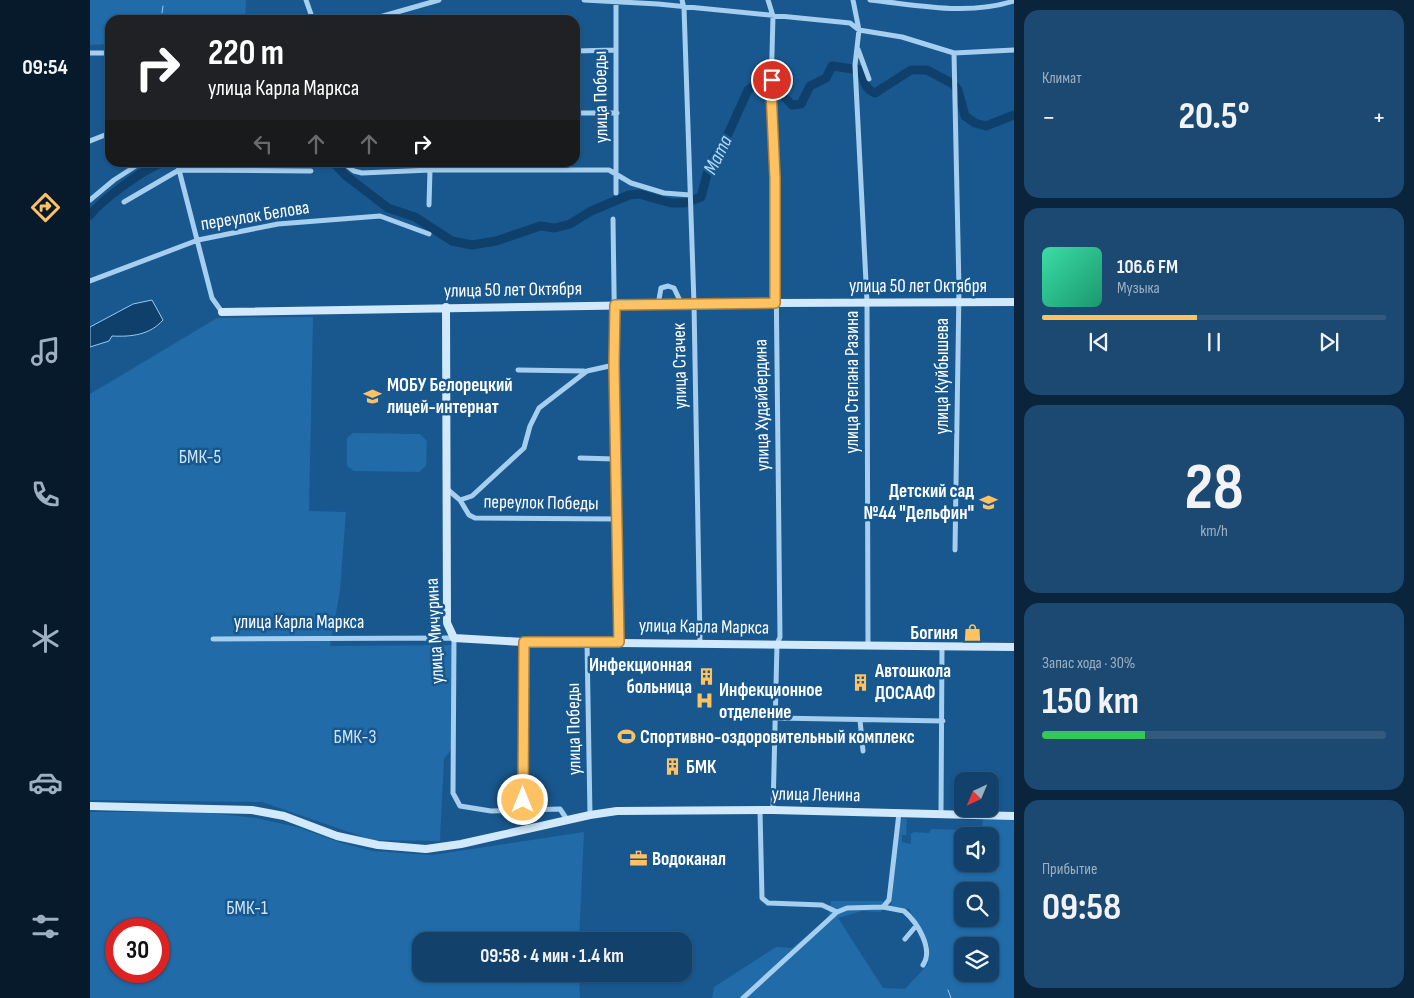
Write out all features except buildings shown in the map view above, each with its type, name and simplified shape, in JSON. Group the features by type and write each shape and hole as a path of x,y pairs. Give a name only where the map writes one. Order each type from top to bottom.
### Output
{"street":[{"path":"306,0 311,15"},
{"path":"386,15 439,0"},
{"path":"584,0 792,16 850,23 859,30 902,37 954,53 1014,50"},
{"name":"улица Стачек","path":"682,0 684,8 694,304 700,642"},
{"name":"улица Худайбердина","path":"768,0 773,16 771,90 775,178 780,636 777,644 773,810"},
{"name":"улица Степана Разина","path":"853,0 859,30 855,65 867,302 868,646"},
{"path":"870,0 963,10 999,6 1014,1"},
{"name":"улица Победы","path":"616,1 616,193"},
{"path":"858,47 868,79"},
{"path":"580,51 615,50"},
{"path":"90,53 105,53"},
{"name":"улица Куйбышева","path":"954,53 959,289 957,302 955,550"},
{"path":"580,113 617,113"},
{"path":"90,141 105,135"},
{"path":"90,200 114,180 134,167"},
{"path":"179,167 212,298 222,312"},
{"path":"349,167 362,173 430,170 609,170 631,183 664,193 690,195"},
{"path":"124,202 179,170 311,171"},
{"path":"429,204 430,170"},
{"name":"переулок Белова","path":"90,281 198,240 278,224 380,216 429,234"},
{"path":"613,219 619,642"},
{"path":"658,305 662,288 668,286 674,288 682,304"},
{"name":"улица 50 лет Октября","path":"222,312 682,304 1014,302"},
{"name":"улица Мичурина","path":"446,307 447,623 456,644 453,793 460,806 491,811 560,809 568,821"},
{"path":"518,370 587,371 614,365"},
{"path":"460,500 472,496 524,448 530,426 539,408 587,371"},
{"path":"580,458 615,459"},
{"name":"переулок Победы","path":"447,489 460,500 469,515 475,518 616,519"},
{"name":"улица Карла Маркса","path":"213,639 454,638 524,642 700,642 1014,647"},
{"path":"524,642 523,800 529,810"},
{"name":"улица Победы","path":"587,642 590,815"},
{"path":"941,814 942,646"},
{"path":"776,718 943,721"},
{"path":"860,720 863,751"},
{"name":"улица Ленина","path":"90,806 252,810 284,816 337,836 378,845 426,849 461,844 590,815 617,811 773,810 1014,816"},
{"path":"760,810 762,898 768,903 822,905 837,912"},
{"path":"884,907 888,900 899,813"},
{"path":"743,998 837,912 854,907 884,907 904,911 916,926 927,947 926,960 923,965"},
{"path":"905,939 916,926"}],"green space":[{"path":"90,0 246,0 245,15 164,15 162,13 161,15 105,15 105,44 90,45"},
{"path":"313,317 309,511 346,512 340,591 330,646 452,645 451,750 444,759 440,841 372,840 262,802 90,800 90,394 217,318"},
{"path":"353,433 420,434 427,441 426,466 419,472 354,471 347,466 347,438"},
{"name":"БМК-1","path":"90,812 201,812 256,818 297,827 342,843 372,851 432,855 584,832 579,932 412,932 412,982 579,982 580,998 90,998"},
{"path":"903,818 907,819 906,835 902,835 902,842 911,844 911,834 914,832 929,833 931,829 954,830 954,872 999,872 999,827 982,827 983,819 1014,819 1014,998 712,998 714,987 776,947 792,948 828,918 831,901 883,901 881,912 862,911 838,918 883,988 905,989 928,964 929,946 909,909 891,906 900,820"}],"shaded area":[{"path":"152,300 163,320 158,325 140,334 112,336 109,341 90,347 90,327 133,304"}],"waterway":[{"path":"162,13 163,6"},
{"name":"Мата","path":"338,167 345,175 388,208 415,217 452,241 472,245 496,241 540,226 555,228 570,224 591,211 629,195 639,194 671,203 685,203 701,197 710,163 724,143 748,90 755,85 774,86 792,105 801,104 810,86 826,78 832,66 860,70 866,86 875,93 911,70 927,70 953,84 958,90 965,116 975,123 986,126 1014,115"},
{"name":"Мата","path":"90,215 125,184 153,167"},
{"path":"948,990 951,998"}],"place":[{"name":"МОБУ Белорецкий лицей-интернат","path":"373,396"},
{"name":"Детский сад №44 \"Дельфин\"","path":"988,502"},
{"name":"Богиня","path":"972,633"},
{"name":"Инфекционная больница","path":"706,676"},
{"name":"Автошкола ДОСААФ","path":"861,682"},
{"name":"Инфекционное отделение","path":"705,701"},
{"name":"Спортивно-оздоровительный комплекс","path":"626,737"},
{"name":"БМК","path":"672,767"},
{"name":"Водоканал","path":"638,859"}],"route":[{"path":"523,800 524,642 619,642 614,365 615,305 775,303 775,178 772,80"}],"park label":[{"name":"БМК-5","path":"200,457"},
{"name":"БМК-3","path":"355,737"}]}
